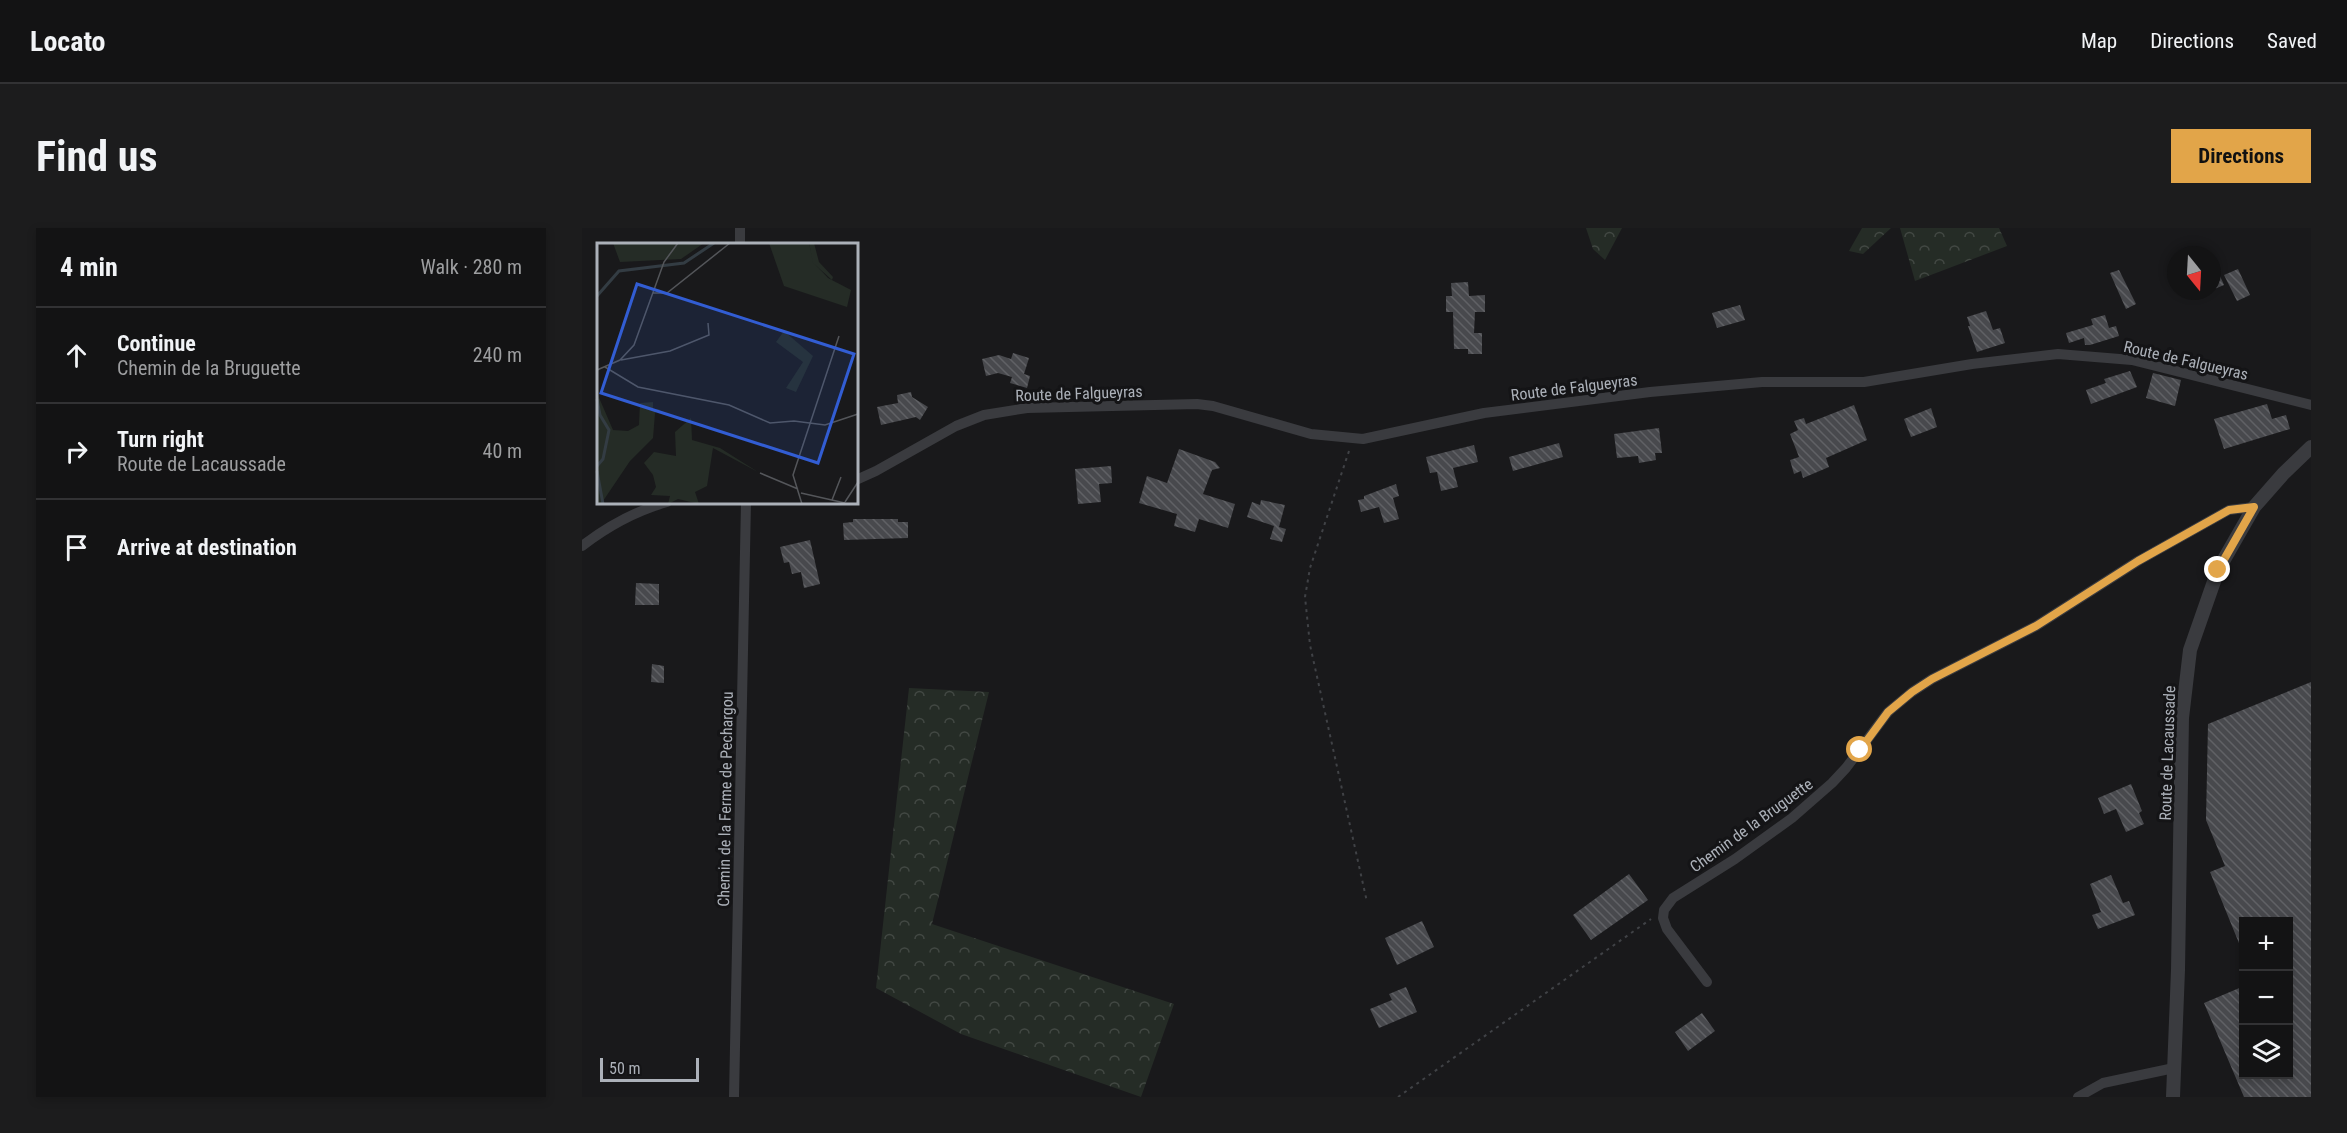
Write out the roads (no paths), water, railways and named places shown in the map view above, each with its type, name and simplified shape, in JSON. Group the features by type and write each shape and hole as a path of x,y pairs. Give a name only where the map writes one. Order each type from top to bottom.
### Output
{"street":[{"name":"Route de Falgueyras","path":"858,479 956,426 984,415 1027,408 1197,404 1213,406 1311,434 1353,440 1484,413 1650,392 1762,382 1864,382 1972,364 2058,354 2132,360 2311,405"},
{"name":"Route de Lacaussade","path":"2173,1097 2178,970 2182,718 2190,650 2218,570 2254,507 2311,447"},
{"path":"582,546 598,533 626,517 662,504"},
{"name":"Chemin de la Ferme de Pechargou","path":"734,1097 746,504"},
{"name":"Chemin de la Bruguette","path":"1707,982 1667,929 1663,918 1664,910 1673,898 1735,859 1792,818 1832,783 1888,712 1912,692 1932,679 2052,617 2138,561 2229,510 2254,507"},
{"path":"2078,1097 2103,1083 2174,1068"}]}
